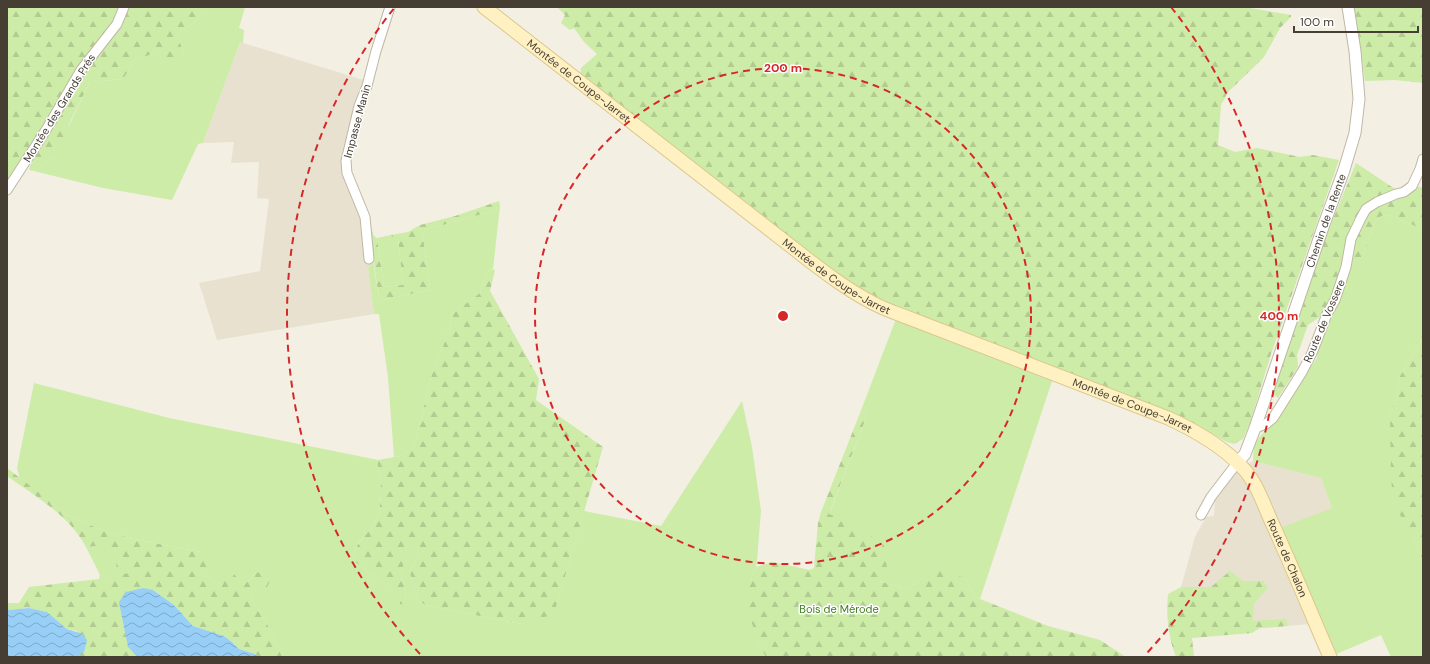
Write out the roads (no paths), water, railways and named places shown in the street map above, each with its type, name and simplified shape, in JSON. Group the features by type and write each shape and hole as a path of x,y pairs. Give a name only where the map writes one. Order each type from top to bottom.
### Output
{"main road":[{"name":"Montée de Coupe-Jarret","path":"484,7 851,291 872,303 909,318 1168,418 1200,434 1237,463"},
{"name":"Route de Chalon","path":"1237,463 1248,475 1255,486 1330,657"}],"street":[{"name":"Montée des Grands Prés","path":"7,190 46,130 81,70 117,24 124,7"},
{"name":"Impasse Manin","path":"369,259 365,218 347,173 346,161 359,106 367,86 390,7"},
{"name":"Chemin de la Rente","path":"1237,463 1245,454 1255,428 1323,227 1344,170 1355,133 1359,99 1355,51 1348,7"},
{"name":"Route de Vossere","path":"1255,428 1266,424 1273,418 1302,372 1312,353 1327,314 1335,300 1346,267 1351,239 1366,210 1377,202 1404,192 1412,186 1423,159"},
{"path":"1201,515 1214,493 1237,463"}],"water":[{"path":"143,588 153,590 174,605 193,626 224,636 239,649 255,654 257,657 137,656 128,647 119,602 126,592"},
{"path":"29,608 47,612 67,629 83,634 87,640 84,652 78,656 68,657 7,657 7,610"}],"park label":[{"name":"Bois de Mérode","path":"839,609"}]}
